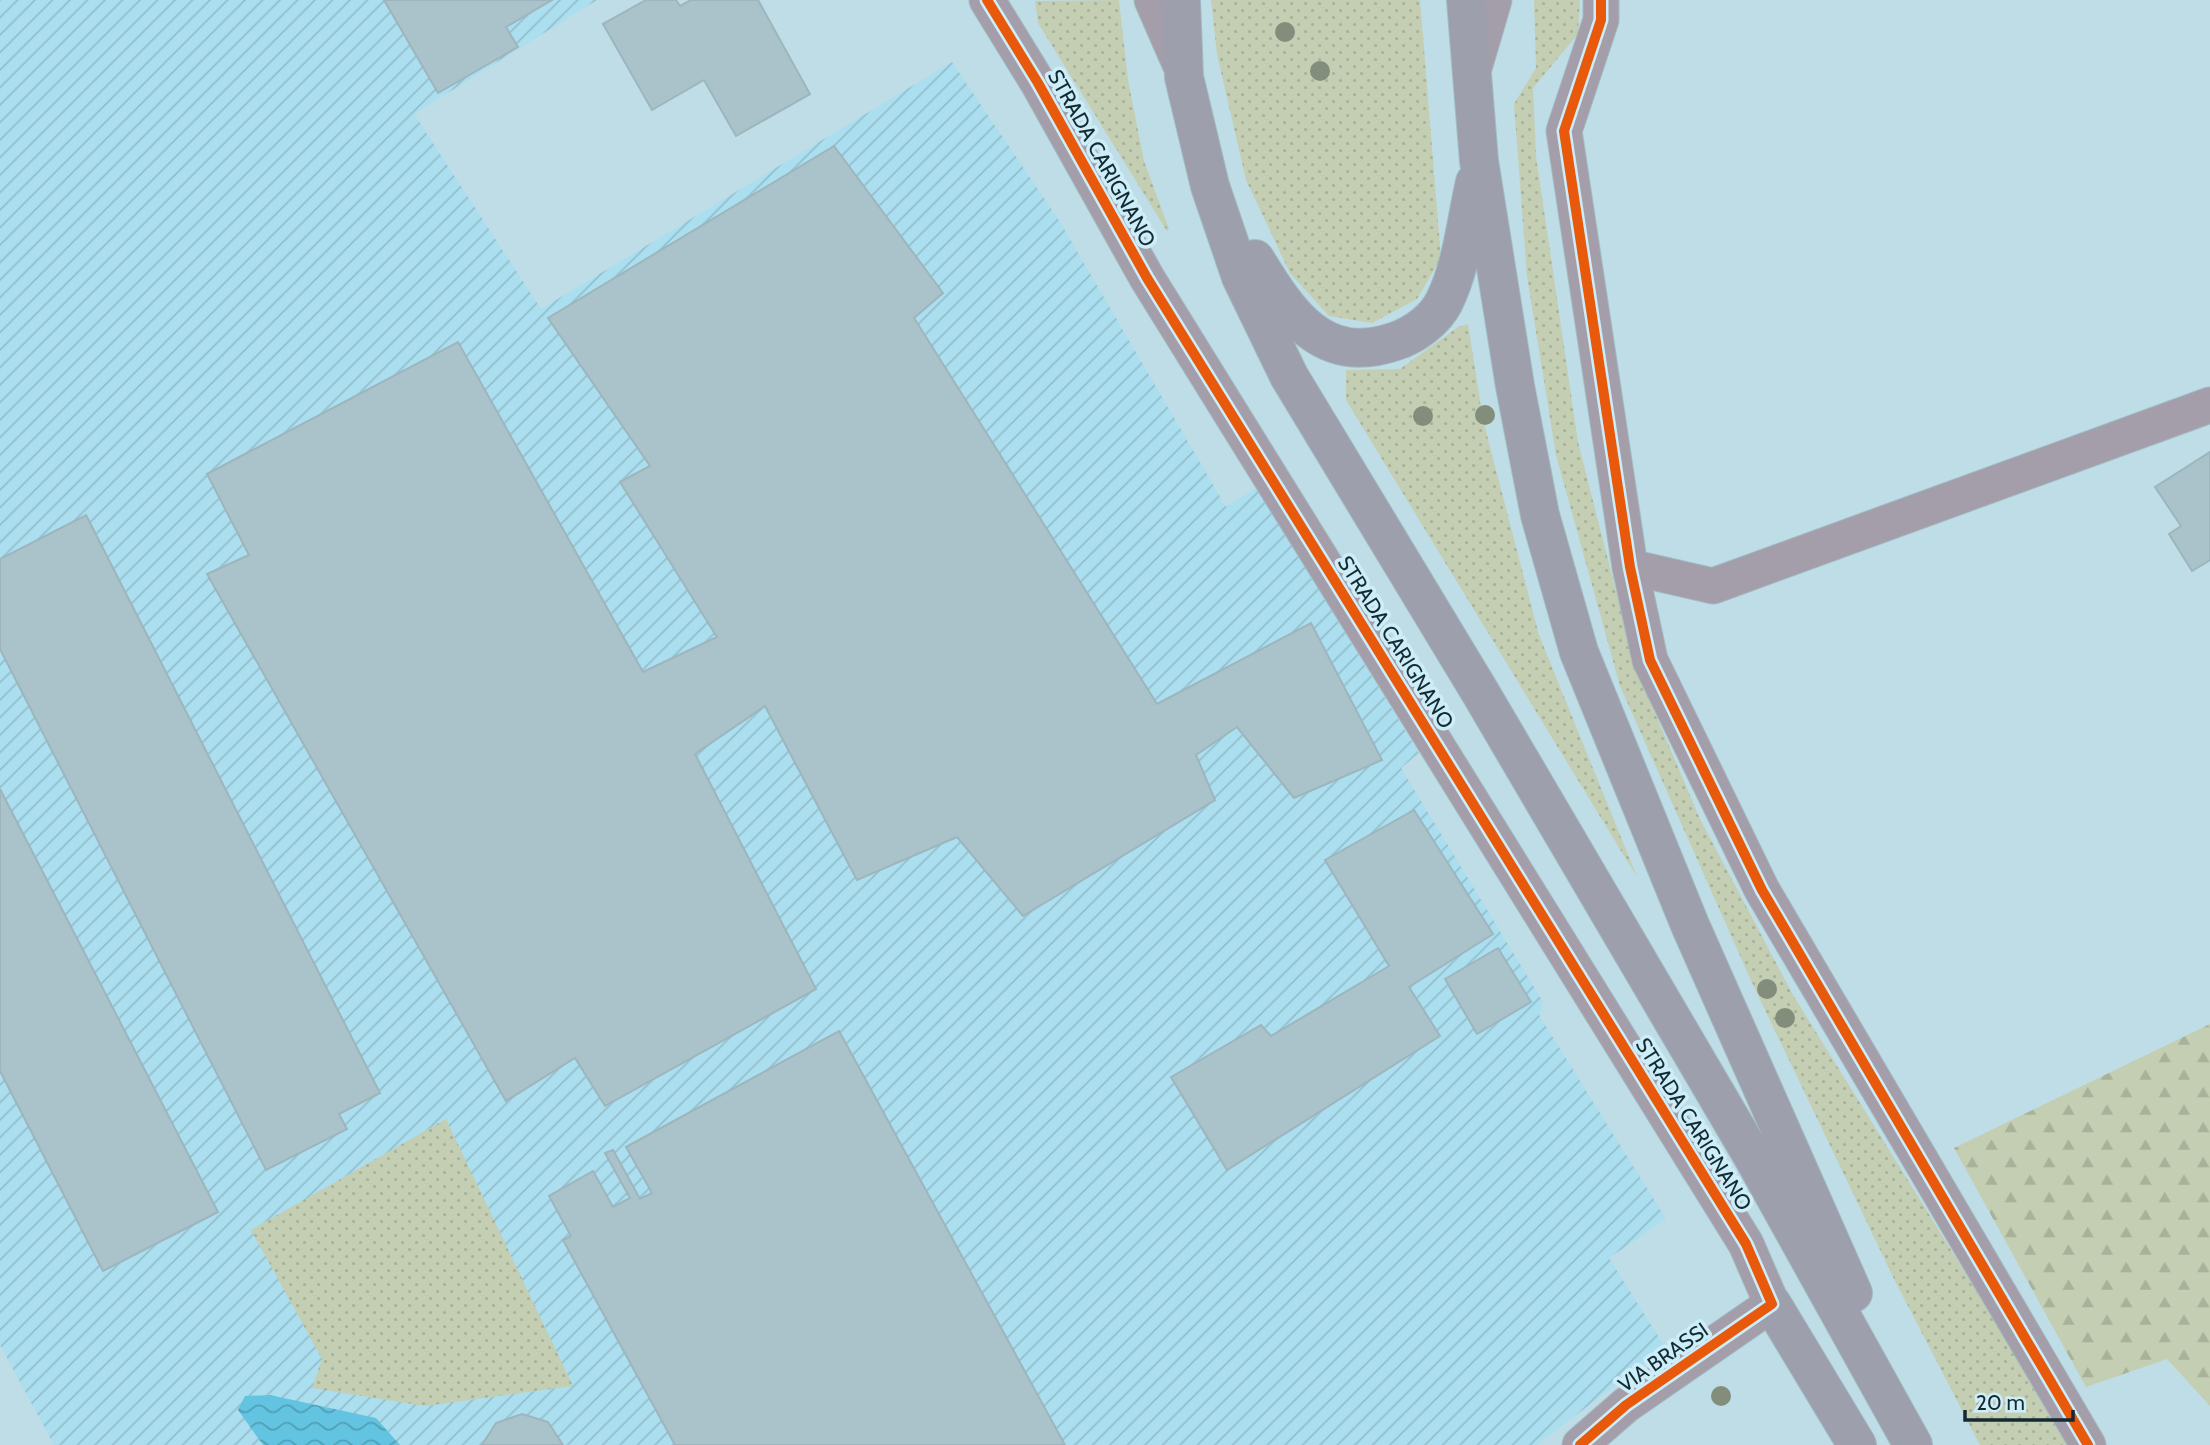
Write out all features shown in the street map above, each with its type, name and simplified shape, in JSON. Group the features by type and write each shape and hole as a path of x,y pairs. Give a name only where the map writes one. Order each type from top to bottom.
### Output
{"main road":[{"path":"1181,0 1184,76 1210,186 1241,277 1289,376 1480,692 1753,1157 1913,1445"},
{"path":"1466,0 1479,161 1515,386 1540,514 1579,652 1690,925 1921,1445"},
{"path":"1210,186 1278,296 1299,324 1329,344 1356,349 1385,345 1413,335 1444,304 1457,263 1479,161"},
{"path":"1772,1304 1857,1445"}],"street":[{"name":"STRADA CARIGNANO","path":"987,0 1038,83 1147,278 1746,1244 1772,1304"},
{"path":"1015,0 1017,28 1038,83"},
{"path":"1152,0 1184,76"},
{"path":"1471,79 1494,0"},
{"path":"1601,0 1601,20 1564,131 1630,567 1650,660 1762,890 2088,1445"},
{"path":"1630,567 1713,586 2210,405"},
{"name":"VIA BRASSI","path":"1580,1445 1626,1405 1772,1304"}],"shaded area":[{"path":"0,0 597,0 414,114 541,309 952,62 1060,222 1226,507 1256,488 1419,753 1401,768 1543,1002 1539,1015 1666,1219 1609,1258 1665,1347 1537,1445 54,1445 0,1345"}],"green space":[{"path":"1119,0 1128,80 1144,161 1169,229 1167,231 1038,23 1035,1"},
{"path":"1211,0 1420,0 1441,258 1417,299 1372,323 1329,316 1290,273 1246,180 1217,54"},
{"path":"1534,0 1580,0 1578,34 1533,88 1536,156 1578,442 1635,666 1700,819 1793,995 2072,1445 1980,1445 1895,1281 1754,987 1620,686 1556,455 1527,276 1514,104 1536,68"},
{"path":"1468,324 1483,420 1539,635 1637,877 1346,400 1346,370 1400,369 1458,327"},
{"path":"2210,1024 2210,1406 2167,1359 2086,1387 1954,1148"},
{"path":"446,1119 573,1386 425,1406 312,1388 322,1359 251,1230"}],"water":[{"path":"270,1395 376,1418 400,1445 263,1445 238,1410 245,1396"}],"building":[{"path":"384,0 552,0 506,27 518,47 438,93"},
{"path":"646,0 676,0 680,6 691,0 758,0 810,94 736,136 704,80 652,110 603,24"},
{"path":"834,146 943,293 914,318 1157,704 1311,623 1382,760 1294,798 1237,727 1196,755 1215,800 1023,916 957,837 857,880 765,706 695,754 816,989 605,1106 575,1058 506,1101 207,574 249,555 207,474 458,342 643,672 717,637 620,482 650,466 548,318"},
{"path":"2210,452 2210,560 2192,571 2169,534 2181,526 2155,487"},
{"path":"86,515 380,1093 339,1114 347,1129 266,1170 0,649 0,559"},
{"path":"0,789 218,1212 103,1271 0,1071"},
{"path":"1414,810 1493,934 1409,987 1440,1036 1227,1170 1171,1077 1261,1025 1271,1036 1389,966 1325,860"},
{"path":"1498,948 1531,1002 1477,1034 1445,979"},
{"path":"839,1031 1065,1445 675,1445 563,1240 571,1236 549,1196 593,1171 613,1207 630,1198 605,1153 613,1150 640,1199 652,1193 626,1147"},
{"path":"522,1414 548,1422 563,1445 482,1445 496,1423"}],"cycle path":[{"path":"987,0 1038,83 1147,278 1746,1244 1772,1304 1626,1405 1580,1445"},
{"path":"1601,0 1601,20 1564,131 1630,567 1650,660 1762,890 2088,1445"}]}
